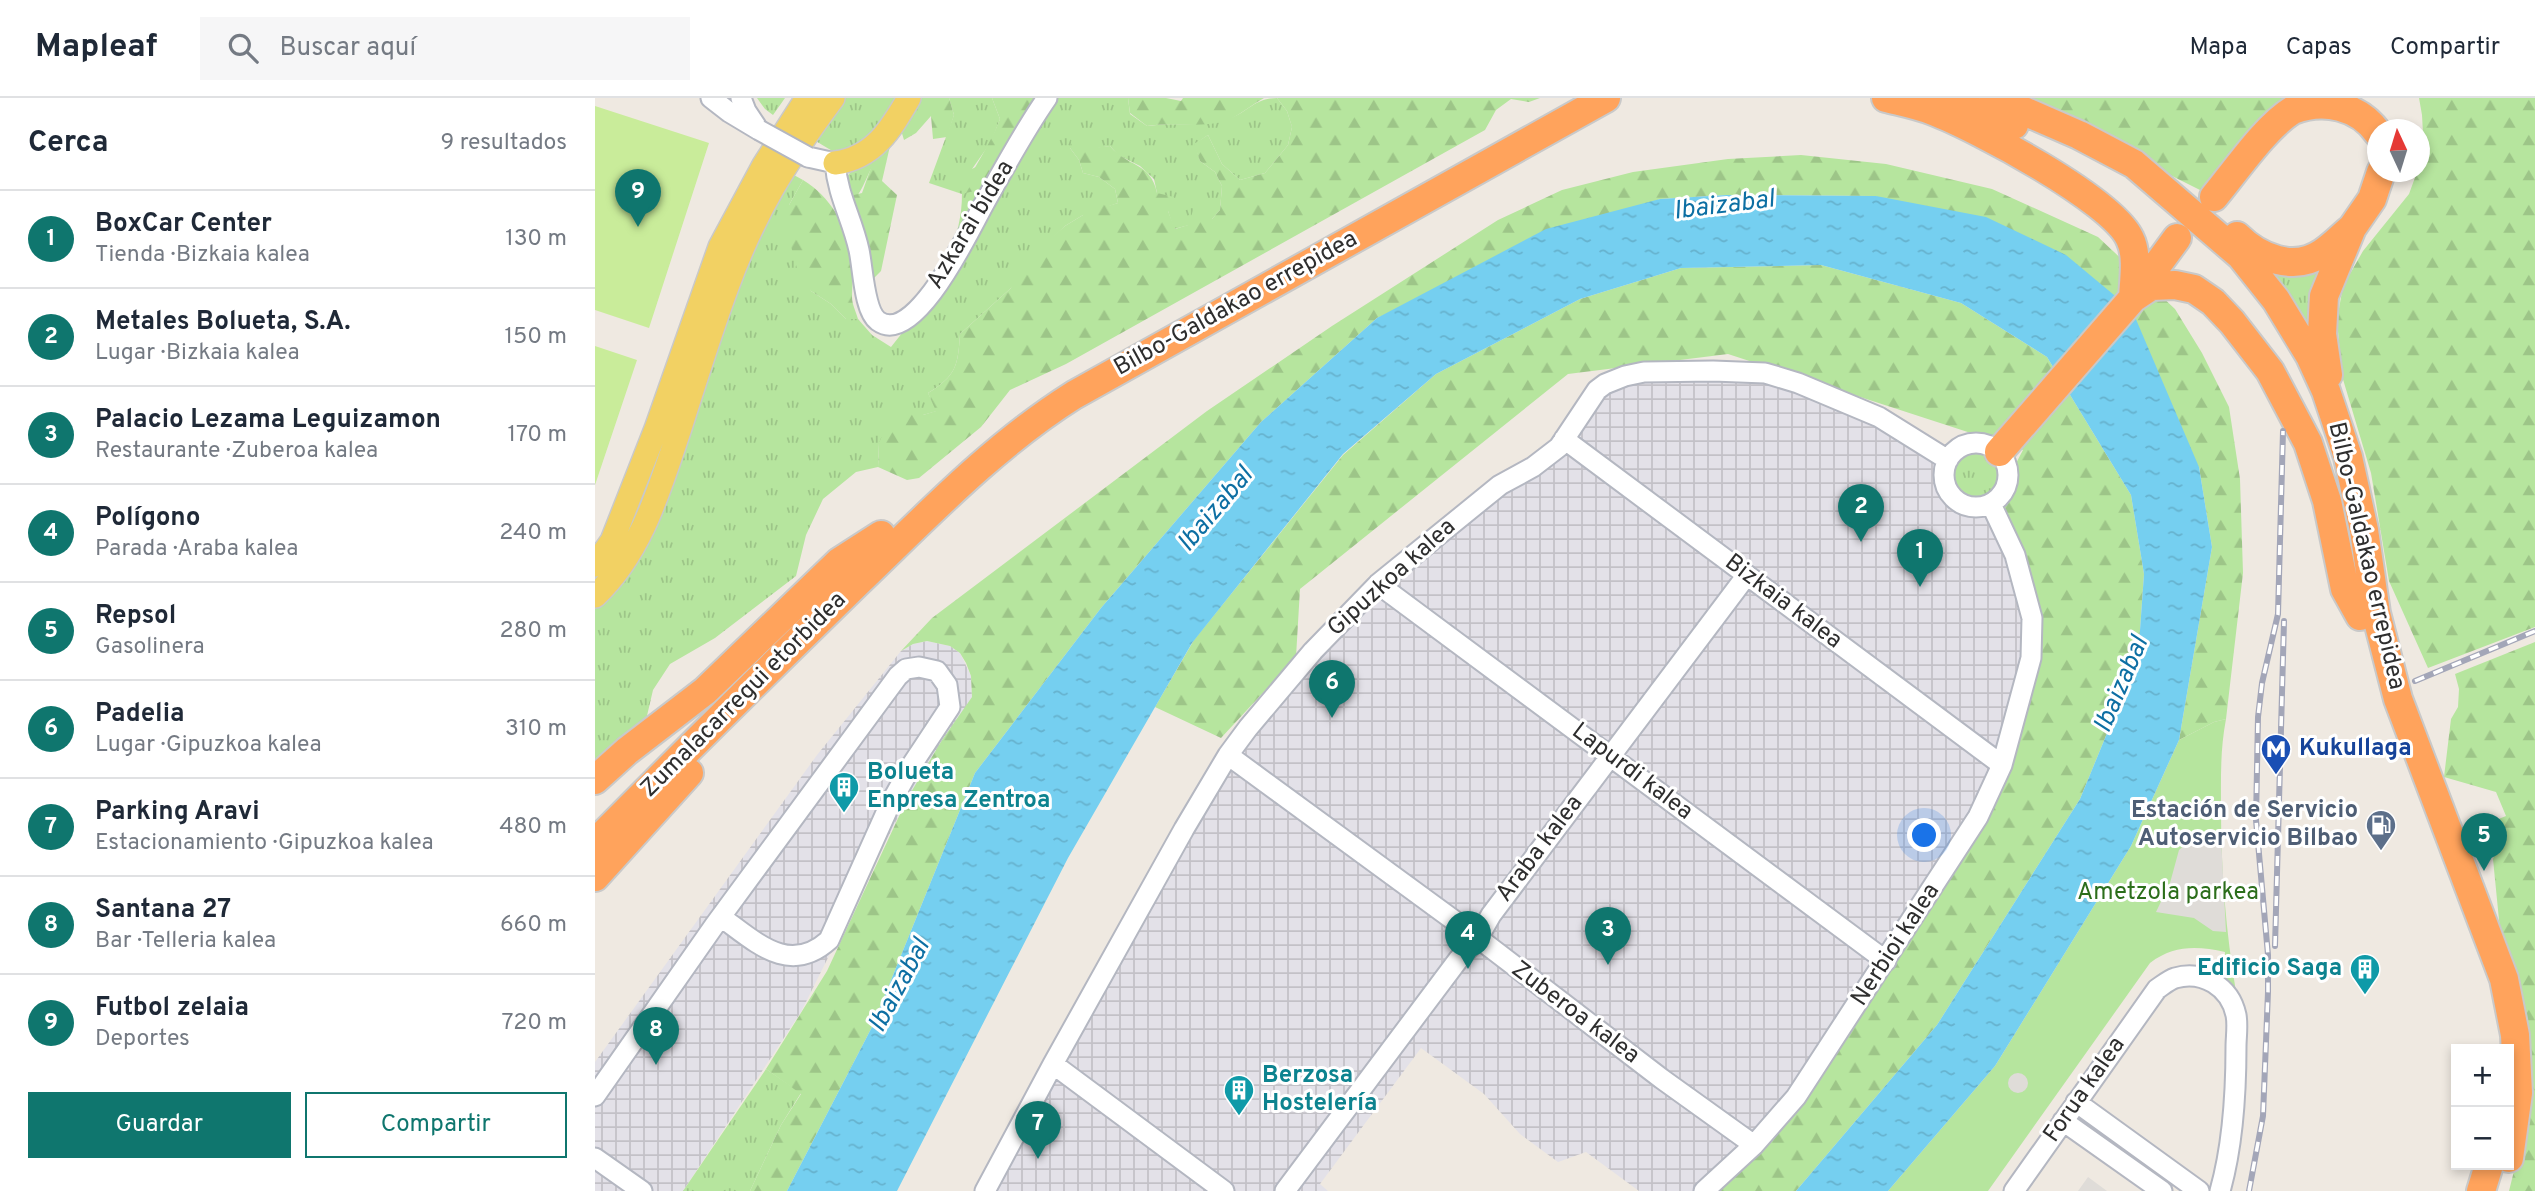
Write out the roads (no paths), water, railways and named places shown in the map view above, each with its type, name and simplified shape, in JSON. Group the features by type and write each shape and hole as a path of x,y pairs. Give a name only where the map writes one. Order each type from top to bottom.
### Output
{"highway":[{"name":"Bilbo-Galdakao errepidea","path":"887,542 976,445 1044,393 1569,98"},
{"name":"Bilbo-Galdakao errepidea","path":"887,542 1027,426 1064,401 1606,98"},
{"path":"1886,98 1932,111 1977,131 2057,177 2117,219 2131,239 2133,298"},
{"name":"Bilbo-Galdakao errepidea","path":"1937,98 2036,135 2093,162 2137,188 2197,234 2244,287 2289,355 2317,418 2338,490 2360,616 2382,704 2485,981 2497,1044"},
{"name":"Bilbo-Galdakao errepidea","path":"1994,98 2079,135 2134,164 2241,256 2293,326 2310,356 2334,412 2355,486 2376,613 2389,670 2504,979 2515,1035 2518,1093 2514,1122"},
{"path":"2214,197 2278,122 2295,109 2319,103 2337,103 2368,119"},
{"path":"2134,164 2153,166 2210,209 2245,244 2278,261 2311,259 2352,228"},
{"path":"2334,412 2322,334 2324,296 2352,228 2372,199 2378,182"},
{"path":"2006,442 2133,298 2178,238"},
{"path":"2133,298 2151,286 2175,285 2194,289 2213,302 2270,371 2308,443 2327,501 2345,589 2360,616"},
{"name":"Zumalacarregui etorbidea","path":"595,818 740,672 887,542"},
{"name":"Zumalacarregui etorbidea","path":"595,843 887,542"},
{"path":"595,780 627,751 705,691 839,562 887,542"},
{"path":"595,877 704,756 872,585 887,542"},
{"path":"2481,1191 2487,1170"},
{"path":"2500,1191 2506,1170"}],"main road":[{"path":"595,565 612,541 656,429 750,163 792,98"},
{"path":"720,247 764,165 807,98"},
{"path":"595,596 622,565 650,512 726,288 762,204 794,150 832,98"},
{"path":"835,163 859,157 874,147 891,128 909,98"}],"street":[{"path":"711,98 735,116 808,157 819,162 835,163 841,199"},
{"path":"741,98 745,111 759,130"},
{"name":"Azkarai bidea","path":"841,199 857,239 872,315 885,325 898,324 929,297 952,263 1047,98"},
{"path":"808,157 841,199"},
{"name":"Gipuzkoa kalea","path":"985,1191 1053,1064 1228,755 1248,728 1313,651 1378,584 1500,485 1533,467 1559,447 1597,390 1625,376 1644,372 1765,373 1798,383 1879,417 1948,460"},
{"name":"Bizkaia kalea","path":"1564,439 2002,765"},
{"path":"2006,442 2009,477 2005,491 1991,504 1980,508 1967,506 1951,496 1944,479 1948,460 1962,446 2006,442"},
{"name":"Nerbioi kalea","path":"1704,1191 1754,1145 1796,1097 1978,817 2002,765 2031,658 2032,618 2015,555 1991,504"},
{"name":"Araba kalea","path":"1285,1191 1458,960 1478,938 1490,915 1747,575"},
{"name":"Lapurdi kalea","path":"1378,584 1886,961"},
{"path":"595,1096 721,917 898,676 906,669 919,667 937,671 947,685 950,707 890,804 829,940 807,954 776,954 721,917"},
{"name":"Zuberoa kalea","path":"1228,755 1754,1145"},
{"name":"Forua kalea","path":"2014,1191 2157,989 2175,978 2192,976 2206,978 2220,986 2229,998 2236,1016 2236,1095 2220,1191"},
{"path":"1053,1064 1224,1191"},
{"path":"2076,1102 2199,1191"},
{"path":"2063,1121 2162,1191"},
{"path":"595,1158 642,1191"}],"water":[{"name":"Ibaizabal","path":"1727,195 1876,196 1986,217 2066,255 2132,310 2199,467 2212,547 2179,740 2131,846 1995,1066 1888,1191 1796,1191 1937,1025 2080,799 2138,658 2144,574 2131,495 2047,357 1961,303 1821,265 1681,268 1580,299 1436,374 1343,454 1192,643 1068,858 897,1191 787,1191 872,1027 975,773 1101,608 1261,422 1377,318 1546,229 1660,199"}],"railway":[{"path":"2249,1191 2263,1116 2268,992 2268,955 2256,820 2258,717 2262,683 2278,614 2283,431"},
{"path":"2275,946 2284,621"},
{"path":"2415,681 2535,631"}],"place":[{"name":"Futbol zelaia","path":"638,227"},
{"name":"Metales Bolueta, S.A.","path":"1861,542"},
{"name":"BoxCar Center","path":"1920,587"},
{"name":"Padelia","path":"1332,718"},
{"name":"Kukullaga","path":"2276,776"},
{"name":"Bolueta Enpresa Zentroa","path":"844,814"},
{"name":"Estación de Servicio Autoservicio Bilbao","path":"2381,852"},
{"name":"Repsol","path":"2484,871"},
{"name":"Palacio Lezama Leguizamon","path":"1608,965"},
{"name":"Polígono","path":"1468,969"},
{"name":"Edificio Saga","path":"2365,996"},
{"name":"Santana 27","path":"656,1065"},
{"name":"Berzosa Hostelería","path":"1239,1117"},
{"name":"Parking Aravi","path":"1038,1159"}],"park label":[{"name":"Ametzola parkea","path":"2168,893"}]}
